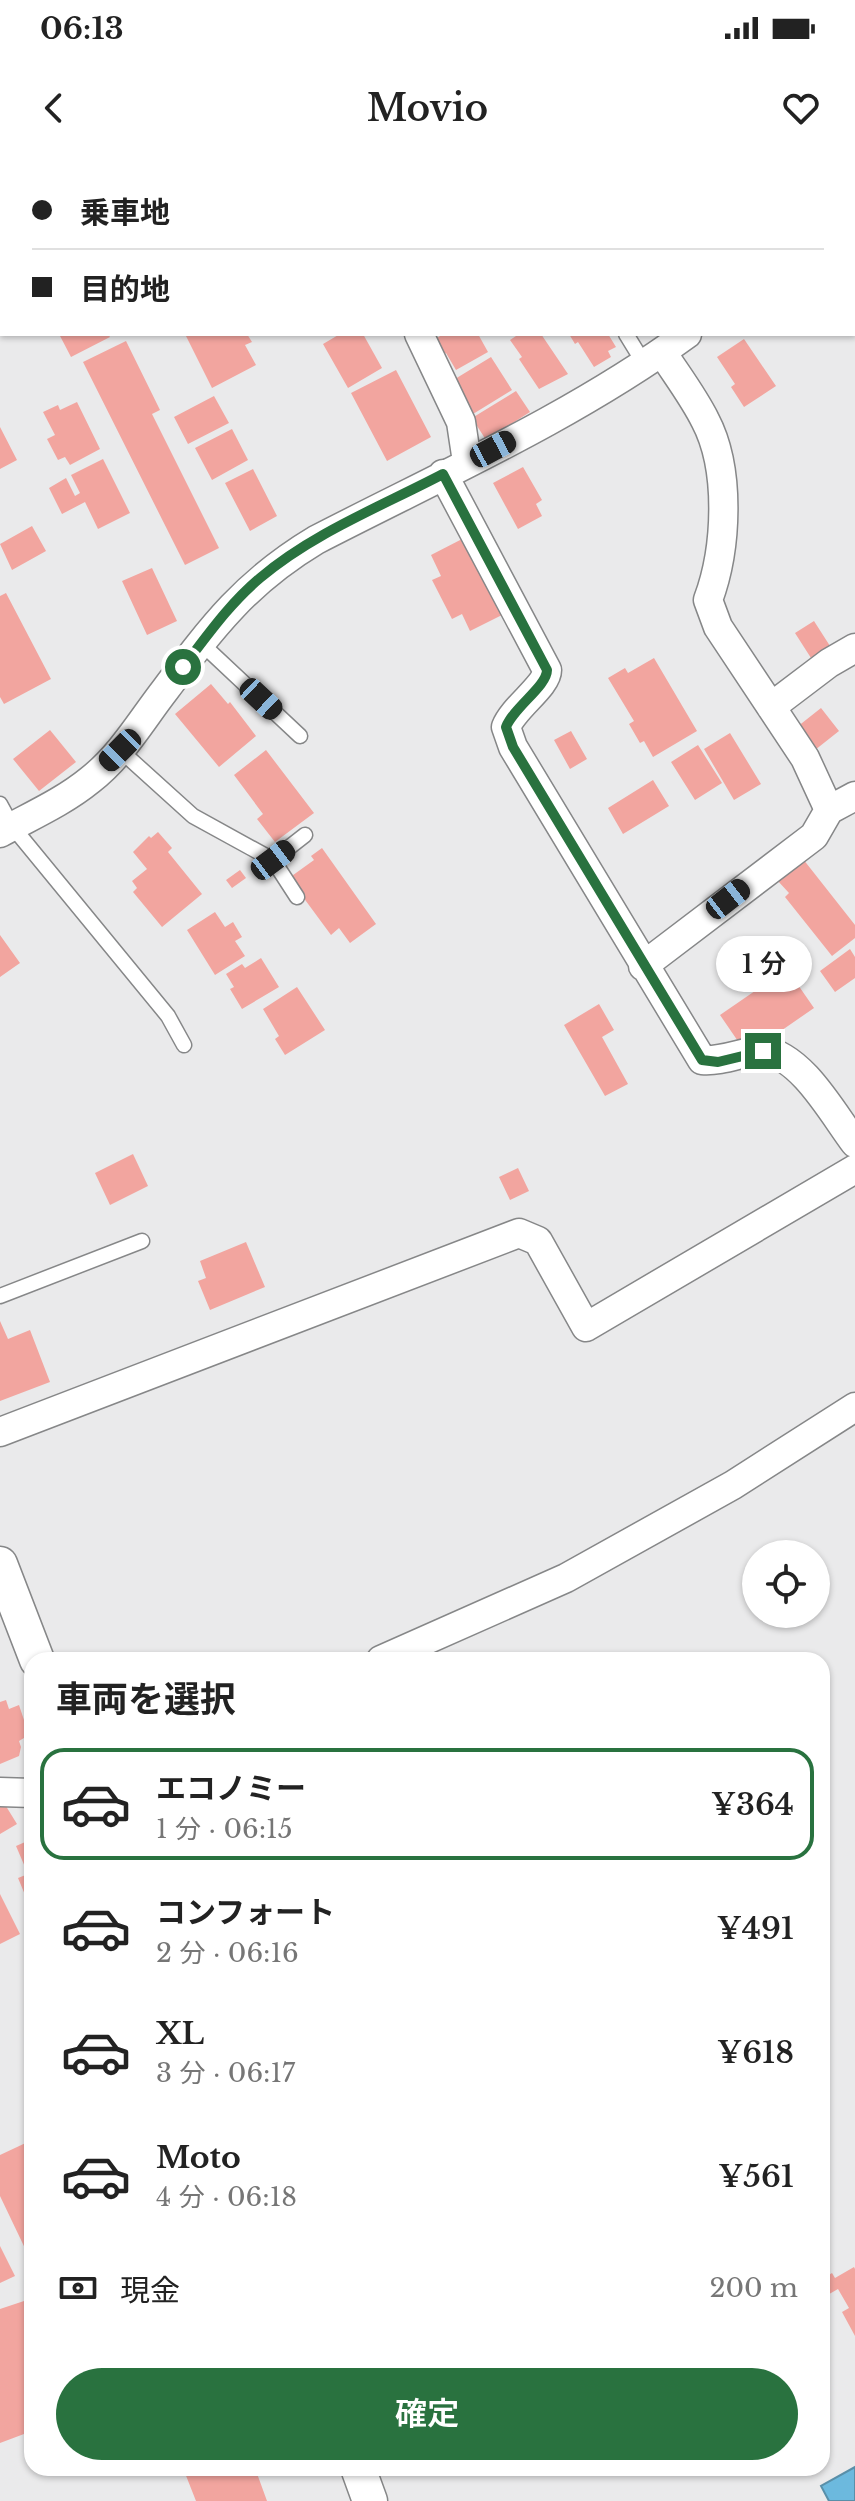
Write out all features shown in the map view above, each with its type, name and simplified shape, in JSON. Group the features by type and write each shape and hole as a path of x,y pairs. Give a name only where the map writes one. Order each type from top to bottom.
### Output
{"street":[{"path":"420,336 461,422 455,468 547,670 543,684 510,716 506,727 513,747 702,1060 718,1062 763,1051 797,1065 855,1143"},
{"path":"4,821 56,804 91,779 120,750 230,606 282,560 571,409 684,336"},
{"path":"653,359 706,421 719,458 724,505 715,581 708,600 718,627 805,758 829,810"},
{"path":"771,707 829,663 855,648"},
{"path":"643,966 814,836 829,810 855,796"},
{"path":"0,1432 519,1233 538,1241 586,1327 855,1169"},
{"path":"399,1652 566,1578 733,1485 855,1407"},
{"path":"0,1564 34,1652"},
{"path":"0,1792 24,1793"},
{"path":"361,2476 370,2501"}],"lane":[{"path":"628,336 653,359"},
{"path":"201,643 300,736"},
{"path":"120,750 193,816 273,860 297,897"},
{"path":"4,821 168,1016 184,1045"},
{"path":"273,860 305,835"},
{"path":"0,1296 142,1241"}],"water":[{"path":"855,2467 855,2501 829,2501 821,2486"}],"building":[{"path":"60,336 110,337 71,357"},
{"path":"186,336 248,336 252,342 245,345 256,365 212,388"},
{"path":"337,336 364,336 382,368 348,388 323,344"},
{"path":"440,336 479,336 488,352 456,370 434,340"},
{"path":"516,336 542,336 568,374 539,389 510,340"},
{"path":"570,336 609,336 616,347 608,351 611,357 594,367 578,342 575,344"},
{"path":"744,339 776,386 744,407 731,387 735,384 717,357"},
{"path":"126,341 160,410 152,414 219,548 185,565 83,362"},
{"path":"491,357 512,390 473,414 455,379"},
{"path":"396,370 431,437 387,461 351,393"},
{"path":"516,391 530,412 486,440 472,418"},
{"path":"214,396 229,423 188,444 174,417"},
{"path":"77,402 100,449 70,465 65,457 58,460 47,439 55,435 43,412 58,405 60,410"},
{"path":"0,427 17,460 0,469"},
{"path":"232,429 248,460 212,480 195,448"},
{"path":"103,459 130,513 98,529 85,502 62,514 49,488 66,478 75,496 80,493 71,475"},
{"path":"523,467 542,500 536,504 542,516 518,529 493,483"},
{"path":"253,469 277,516 250,531 225,483"},
{"path":"32,526 46,551 12,570 0,544"},
{"path":"466,537 504,614 470,631 462,614 452,619 432,580 441,576 431,555"},
{"path":"152,568 177,621 147,635 122,581"},
{"path":"6,593 51,679 4,704 0,697 0,596"},
{"path":"814,621 830,646 811,658 795,633"},
{"path":"654,658 697,731 653,757 629,724 634,721 608,678 625,668 628,673"},
{"path":"211,684 228,704 230,702 256,736 219,767 175,714"},
{"path":"821,708 839,731 815,750 797,727"},
{"path":"50,730 76,762 39,791 13,759"},
{"path":"571,731 587,759 570,769 554,740"},
{"path":"730,733 761,784 734,800 704,749"},
{"path":"698,745 722,783 695,800 671,762"},
{"path":"266,750 314,813 275,842 257,819 263,814 234,775"},
{"path":"653,780 669,806 623,834 608,808"},
{"path":"158,832 172,848 168,852 202,894 162,927 133,892 137,888 132,881 147,869 133,852 149,836 151,838"},
{"path":"322,848 376,924 350,943 339,928 331,935 289,878 314,860 311,856"},
{"path":"803,859 855,925 855,938 832,956 785,897 789,893 777,880"},
{"path":"240,870 246,878 232,888 226,880"},
{"path":"215,912 225,927 233,922 242,937 235,941 245,956 215,975 187,930"},
{"path":"0,935 20,963 0,977"},
{"path":"850,949 855,957 855,978 835,992 820,971"},
{"path":"261,958 279,987 242,1009 230,989 234,987 226,974 242,964 245,968"},
{"path":"787,969 814,1008 762,1044 744,1050 720,1015"},
{"path":"297,987 325,1030 285,1055 275,1039 279,1036 263,1009"},
{"path":"599,1004 614,1030 602,1037 628,1084 605,1096 564,1025"},
{"path":"133,1154 148,1186 110,1205 95,1173"},
{"path":"518,1168 529,1191 510,1200 499,1177"},
{"path":"246,1242 265,1287 210,1310 198,1281 206,1278 200,1261"},
{"path":"0,1321 8,1339 30,1330 50,1382 0,1401"},
{"path":"6,1700 9,1709 19,1705 24,1720 24,1738 19,1741 19,1756 0,1764 0,1702"},
{"path":"4,1803 17,1824 0,1834 0,1805"},
{"path":"24,1842 24,1865 16,1846"},
{"path":"24,1876 24,1892 18,1878"},
{"path":"0,1894 20,1934 0,1944"},
{"path":"24,2144 24,2246 0,2196 0,2155"},
{"path":"0,2246 15,2276 0,2283"},
{"path":"854,2267 855,2336 842,2312 849,2308 838,2289 830,2294 830,2274 835,2278"},
{"path":"24,2301 24,2434 0,2443 0,2309"},
{"path":"186,2476 258,2476 267,2501 196,2501"}],"route":[{"path":"183,667 230,606 282,560 443,474 547,670 543,684 510,716 506,727 513,747 702,1060 718,1062 763,1051"}]}
